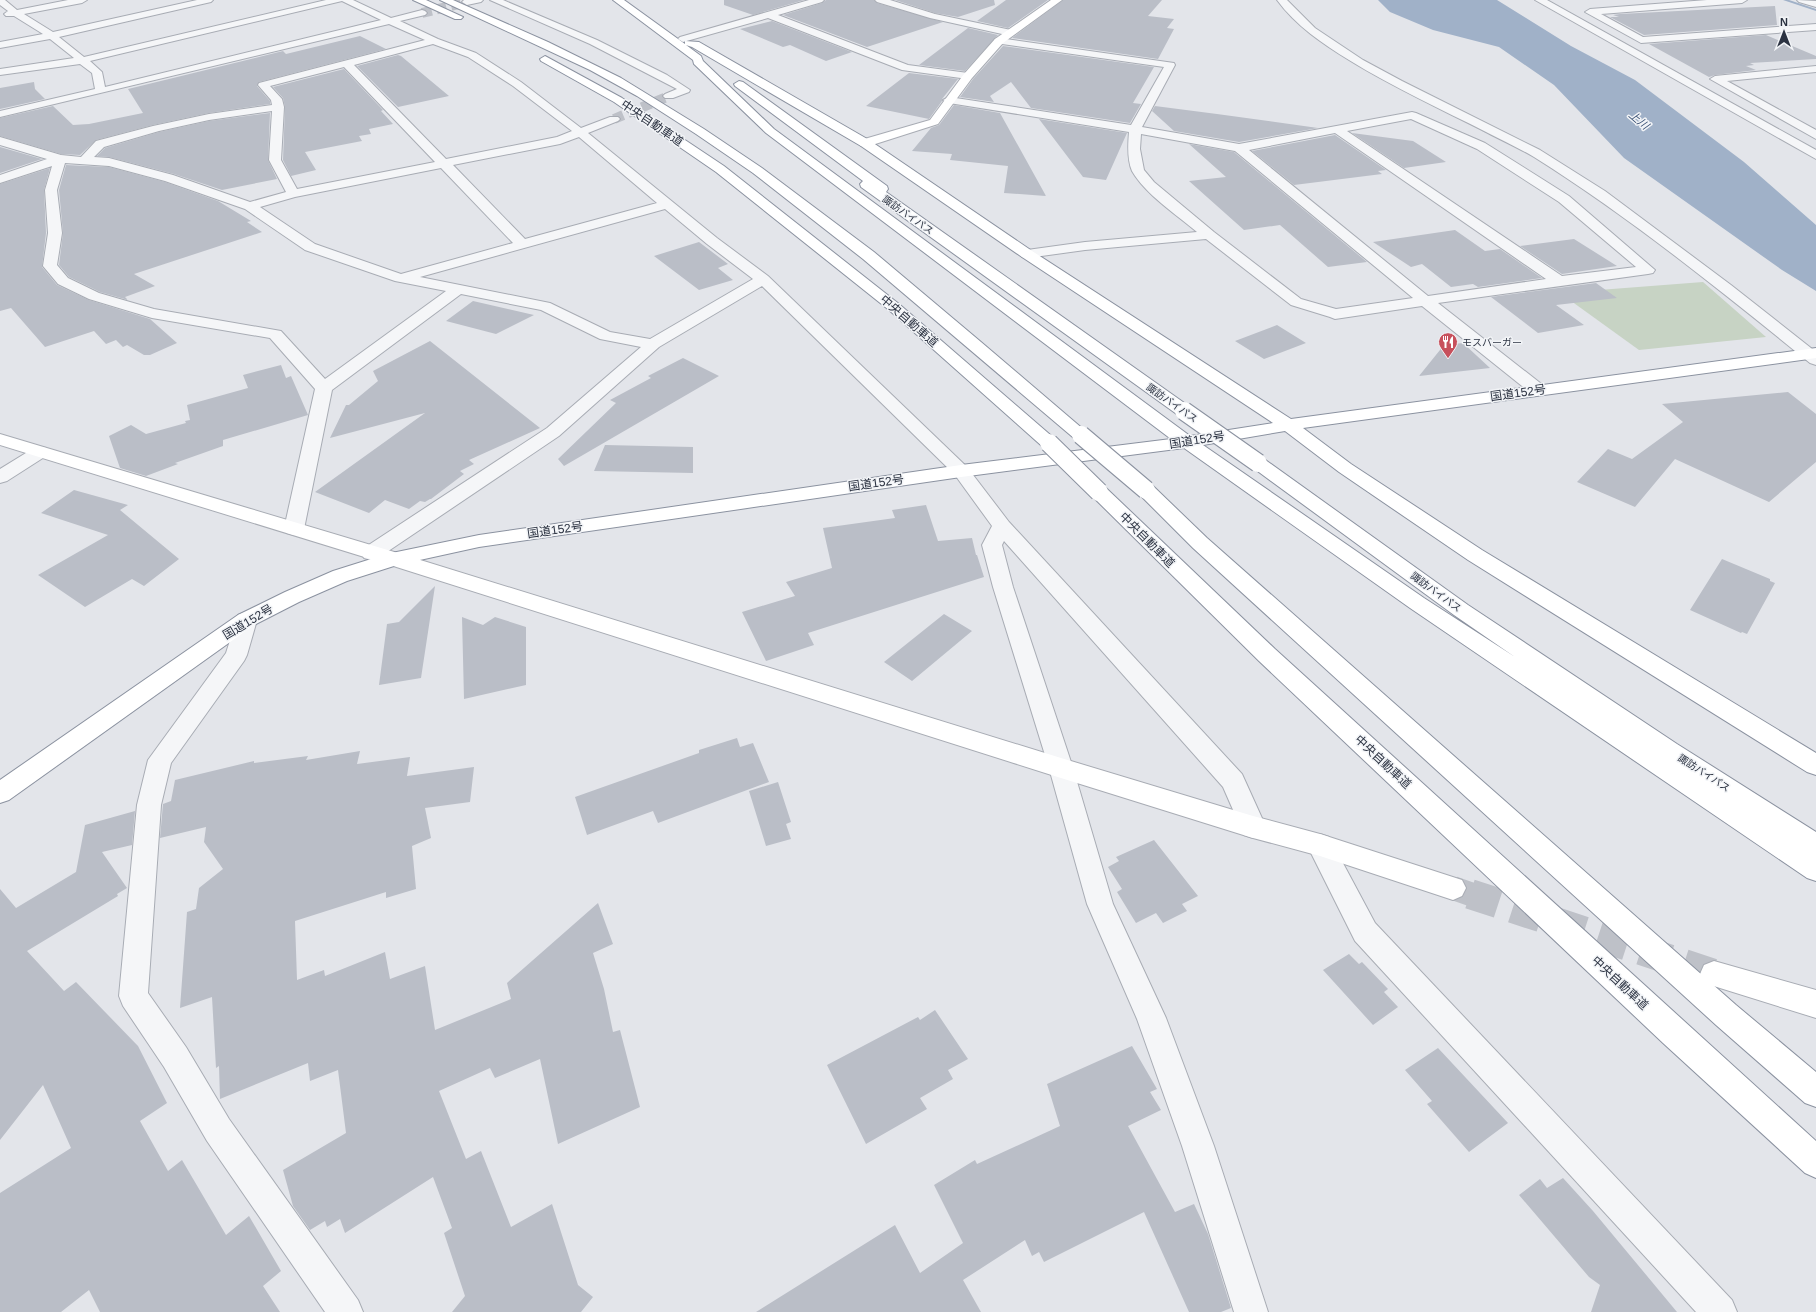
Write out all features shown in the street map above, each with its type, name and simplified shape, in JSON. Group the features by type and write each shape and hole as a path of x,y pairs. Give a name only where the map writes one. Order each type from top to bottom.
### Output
{"main road":[{"path":"418,0 513,43"},
{"name":"中央自動車道","path":"445,0 579,60 641,94 698,130 810,210 896,279 1146,490 1200,543 1726,1015 1816,1092"},
{"name":"諏訪バイパス","path":"618,0 690,47 793,133 1262,461 1593,685 1816,830"},
{"name":"諏訪バイパス","path":"630,0 801,131 1189,410"},
{"path":"865,143 934,122 968,76 999,41 1012,33 1053,1"},
{"path":"1816,765 1475,555 1345,468 1288,425 1027,254 865,143 695,44 690,47 698,62 770,131 1187,442 1416,603 1816,870"},
{"name":"中央自動車道","path":"534,54 618,100 720,169 894,307 1049,443 1158,552 1310,695 1727,1082 1816,1162"},
{"name":"国道152号","path":"0,793 246,620 292,597 340,576 394,559 480,541 961,471 1187,442 1288,425 1538,390 1813,356"},
{"path":"0,439 394,559 1061,768 1253,827 1320,845 1453,888"},
{"name":"諏訪バイパス","path":"1262,461 1461,610 1669,751 1816,845"},
{"path":"1714,974 1816,1004"}],"street":[{"path":"0,16 82,0"},
{"path":"0,45 138,18 208,0"},
{"path":"0,72 83,60 338,0"},
{"path":"346,0 434,41 472,55 517,84 581,133 712,241 763,279 961,471 1002,526 1233,782 1253,827"},
{"path":"467,2 478,0"},
{"path":"494,0 554,23 589,39 670,80 685,90 669,96"},
{"path":"690,47 712,32 819,0"},
{"path":"880,0 933,16 1012,33"},
{"path":"1282,0 1321,37 1346,54 1408,90 1426,97 1536,153 1600,194 1726,288 1813,356"},
{"path":"1540,0 1816,155"},
{"path":"1742,0 1590,12 1641,40 1816,27"},
{"path":"1802,0 1816,4"},
{"path":"0,1 52,36 97,72 101,91"},
{"path":"0,114 422,13"},
{"path":"768,16 906,68 968,76"},
{"path":"293,194 275,160 278,107 276,99 263,85 434,41"},
{"path":"949,100 1135,129 1239,148 1412,115 1481,146 1564,199 1648,270 1424,300 1336,314 1296,302 1209,235 1149,186 1138,170 1134,149 1135,129 1170,65 999,41"},
{"path":"347,64 521,243"},
{"path":"1816,69 1715,79 1816,135"},
{"path":"1800,70 1816,78"},
{"path":"85,160 100,144 157,128 209,117 278,107"},
{"path":"250,206 293,194 560,140 614,119"},
{"path":"1337,129 1559,281"},
{"path":"0,141 60,158 109,162 169,178 250,206 310,247 400,278 545,306 606,336 653,344"},
{"path":"1239,148 1424,300 1538,390"},
{"path":"0,179 60,158"},
{"path":"60,158 51,190 55,233 50,266 63,281 94,296 152,313 275,334 324,388"},
{"path":"400,278 521,243 667,204"},
{"path":"1027,254 1085,246 1209,235"},
{"path":"371,553 552,432 653,344 763,279"},
{"path":"294,529 324,388 459,289"},
{"path":"0,477 40,452"},
{"path":"1002,526 992,545 1061,768 1100,904 1154,1026 1198,1146 1251,1312"},
{"path":"246,620 236,656 160,760 149,805 133,996 175,1057 218,1130 346,1312"},
{"path":"1320,845 1365,932 1720,1312"}],"green space":[{"path":"1703,282 1766,337 1639,350 1560,293"}],"water":[{"name":"上川","path":"1378,0 1497,0 1571,46 1635,80 1744,162 1816,225 1816,291 1782,270 1624,158 1554,85 1499,47 1433,30 1390,12"}],"building":[{"path":"724,0 804,0 753,15 724,5"},
{"path":"826,0 874,0 877,3 943,22 867,47 783,15 822,3"},
{"path":"895,0 994,0 995,5 958,17 935,13"},
{"path":"1006,0 1048,0 1008,28 977,21"},
{"path":"1063,0 1162,0 1148,16 1174,19 1167,28 1174,29 1158,59 1012,38"},
{"path":"1775,6 1777,25 1644,35 1610,17 1619,17 1613,15 1620,14"},
{"path":"772,21 852,52 826,61 790,45 783,47 740,29"},
{"path":"968,28 998,35 965,71 919,65"},
{"path":"1766,35 1816,56 1816,59 1750,63 1754,65 1746,66 1756,70 1709,77 1649,44"},
{"path":"360,36 386,49 259,82 257,86 270,101 270,104 209,113 153,125 96,140 80,155 61,154 0,136 0,118 53,106 73,125 89,124 143,113 128,89 283,51 286,54"},
{"path":"1003,46 1154,67 1133,103 1141,104 1130,123 1031,108 1011,82 990,96 994,102 960,97 973,79"},
{"path":"398,55 449,96 398,107 357,66"},
{"path":"344,69 383,110 381,111 393,124 369,129 371,134 359,136 362,141 305,152 316,170 291,176 283,160 285,107 283,98 273,87"},
{"path":"909,73 958,79 942,99 929,119 866,106"},
{"path":"34,82 35,89 45,99 0,109 0,88"},
{"path":"954,105 1000,113 1046,196 1004,193 1008,166 950,160 952,154 912,151 931,128 939,125"},
{"path":"1155,106 1318,128 1239,142 1174,131 1152,111"},
{"path":"270,113 268,160 277,179 222,190 174,174 109,157 97,156 105,148 159,132 209,121"},
{"path":"1039,119 1127,133 1106,180 1083,177"},
{"path":"1352,133 1413,141 1446,162 1404,168"},
{"path":"1335,135 1386,170 1378,171 1382,174 1294,185 1252,151"},
{"path":"1189,144 1234,152 1367,262 1328,267 1280,225 1244,230 1189,181 1226,177"},
{"path":"0,147 42,159 0,173"},
{"path":"66,165 109,167 165,182 218,201 251,221 247,222 262,232 134,274 155,286 125,297 128,300 100,292 69,277 59,265 63,233 59,190"},
{"path":"50,168 44,190 46,233 42,267 57,285 89,300 150,319 177,343 150,355 144,355 127,345 123,347 116,340 106,344 94,331 45,347 11,308 0,311 0,184"},
{"path":"1455,230 1485,251 1500,249 1542,278 1478,287 1473,284 1451,287 1422,264 1411,267 1373,242"},
{"path":"1574,239 1617,266 1562,274 1520,246"},
{"path":"699,242 728,264 718,268 733,280 699,290 654,256"},
{"path":"1596,283 1617,298 1556,305 1584,325 1538,333 1491,297"},
{"path":"473,301 534,315 496,334 446,321"},
{"path":"1277,325 1306,343 1264,359 1235,341"},
{"path":"430,341 540,428 469,460 474,464 460,471 464,474 431,499 425,502 420,501 409,509 385,500 369,513 315,492 425,413 330,438 346,405 349,405 378,381 373,371"},
{"name":"モスバーガー","path":"1463,343 1490,368 1419,376 1444,345"},
{"path":"683,358 719,376 564,466 558,459 616,403 610,400 651,378 648,376"},
{"path":"281,365 286,378 291,376 308,415 223,440 223,446 175,463 178,464 146,476 120,468 109,436 131,425 146,434 186,423 185,421 190,420 187,405 248,388 243,375"},
{"path":"1788,392 1816,414 1816,462 1769,502 1675,459 1635,507 1577,482 1608,449 1632,459 1683,422 1662,404"},
{"path":"605,445 693,447 693,473 594,471"},
{"path":"74,490 128,505 120,510 179,559 144,586 132,579 85,607 38,575 108,535 41,513"},
{"path":"926,505 938,541 972,538 984,577 808,633 814,645 766,661 742,612 795,596 786,582 832,568 823,528 895,518 892,510"},
{"path":"1722,559 1770,579 1770,581 1775,583 1747,634 1741,633 1690,610"},
{"path":"435,586 421,678 379,685 387,624 399,622"},
{"path":"944,614 972,631 912,681 884,662"},
{"path":"462,617 483,625 495,617 526,627 526,685 464,699"},
{"path":"737,738 740,747 753,743 769,782 658,823 653,811 587,835 575,797 699,753 699,750"},
{"path":"360,751 357,764 410,757 407,776 474,767 470,802 425,808 431,838 412,846 416,889 386,898 386,892 295,921 297,980 324,970 325,976 385,952 390,979 425,966 435,1030 511,999 507,983 598,903 613,944 593,953 604,989 613,1032 620,1030 640,1107 558,1144 540,1059 495,1078 490,1068 439,1091 466,1159 481,1151 511,1227 552,1204 578,1285 593,1297 581,1312 452,1312 465,1296 444,1233 452,1228 433,1177 345,1233 340,1219 327,1227 325,1221 310,1230 293,1206 283,1170 346,1133 338,1070 310,1081 308,1063 220,1099 219,1066 216,1068 212,997 180,1008 187,912 196,909 199,888 223,869 204,842 206,827 160,838 163,804 171,801 175,780 254,761 254,763 308,756 306,760"},
{"path":"778,782 791,822 786,824 791,839 766,846 749,791"},
{"path":"135,811 132,845 102,852 127,888 117,894 118,896 27,951 64,991 76,982 138,1046 167,1103 140,1121 168,1171 182,1160 226,1235 249,1216 281,1271 263,1286 280,1312 100,1312 89,1290 61,1312 0,1312 0,1193 71,1148 43,1085 0,1140 0,889 16,908 76,872 85,825"},
{"path":"1154,840 1198,896 1182,904 1187,911 1163,923 1156,913 1136,923 1117,892 1122,889 1108,867 1119,861 1116,857"},
{"path":"1349,954 1359,964 1362,962 1388,989 1384,992 1398,1007 1373,1025 1323,970"},
{"path":"935,1010 968,1059 948,1070 953,1079 920,1098 927,1109 866,1144 827,1065 918,1017 920,1020"},
{"path":"1132,1046 1157,1089 1150,1092 1161,1110 1128,1126 1175,1212 1194,1204 1208,1234 1231,1308 1221,1312 1189,1312 1144,1212 1044,1262 1039,1252 1032,1256 1025,1240 963,1280 981,1312 756,1312 895,1225 920,1273 963,1243 934,1185 975,1160 977,1164 1060,1126 1047,1084"},
{"path":"1438,1048 1508,1123 1469,1152 1427,1104 1432,1101 1405,1070"},
{"path":"1563,1178 1593,1211 1677,1312 1591,1312 1600,1285 1589,1277 1519,1195 1540,1179 1547,1188"}],"waterway":[{"path":"1785,0 1816,10"}],"tunnel":[{"path":"422,13 467,2"},
{"path":"614,119 669,96"},
{"path":"1453,888 1472,895"},
{"path":"1472,895 1714,974"}],"place":[{"name":"モスバーガー","path":"1448,359"}]}
